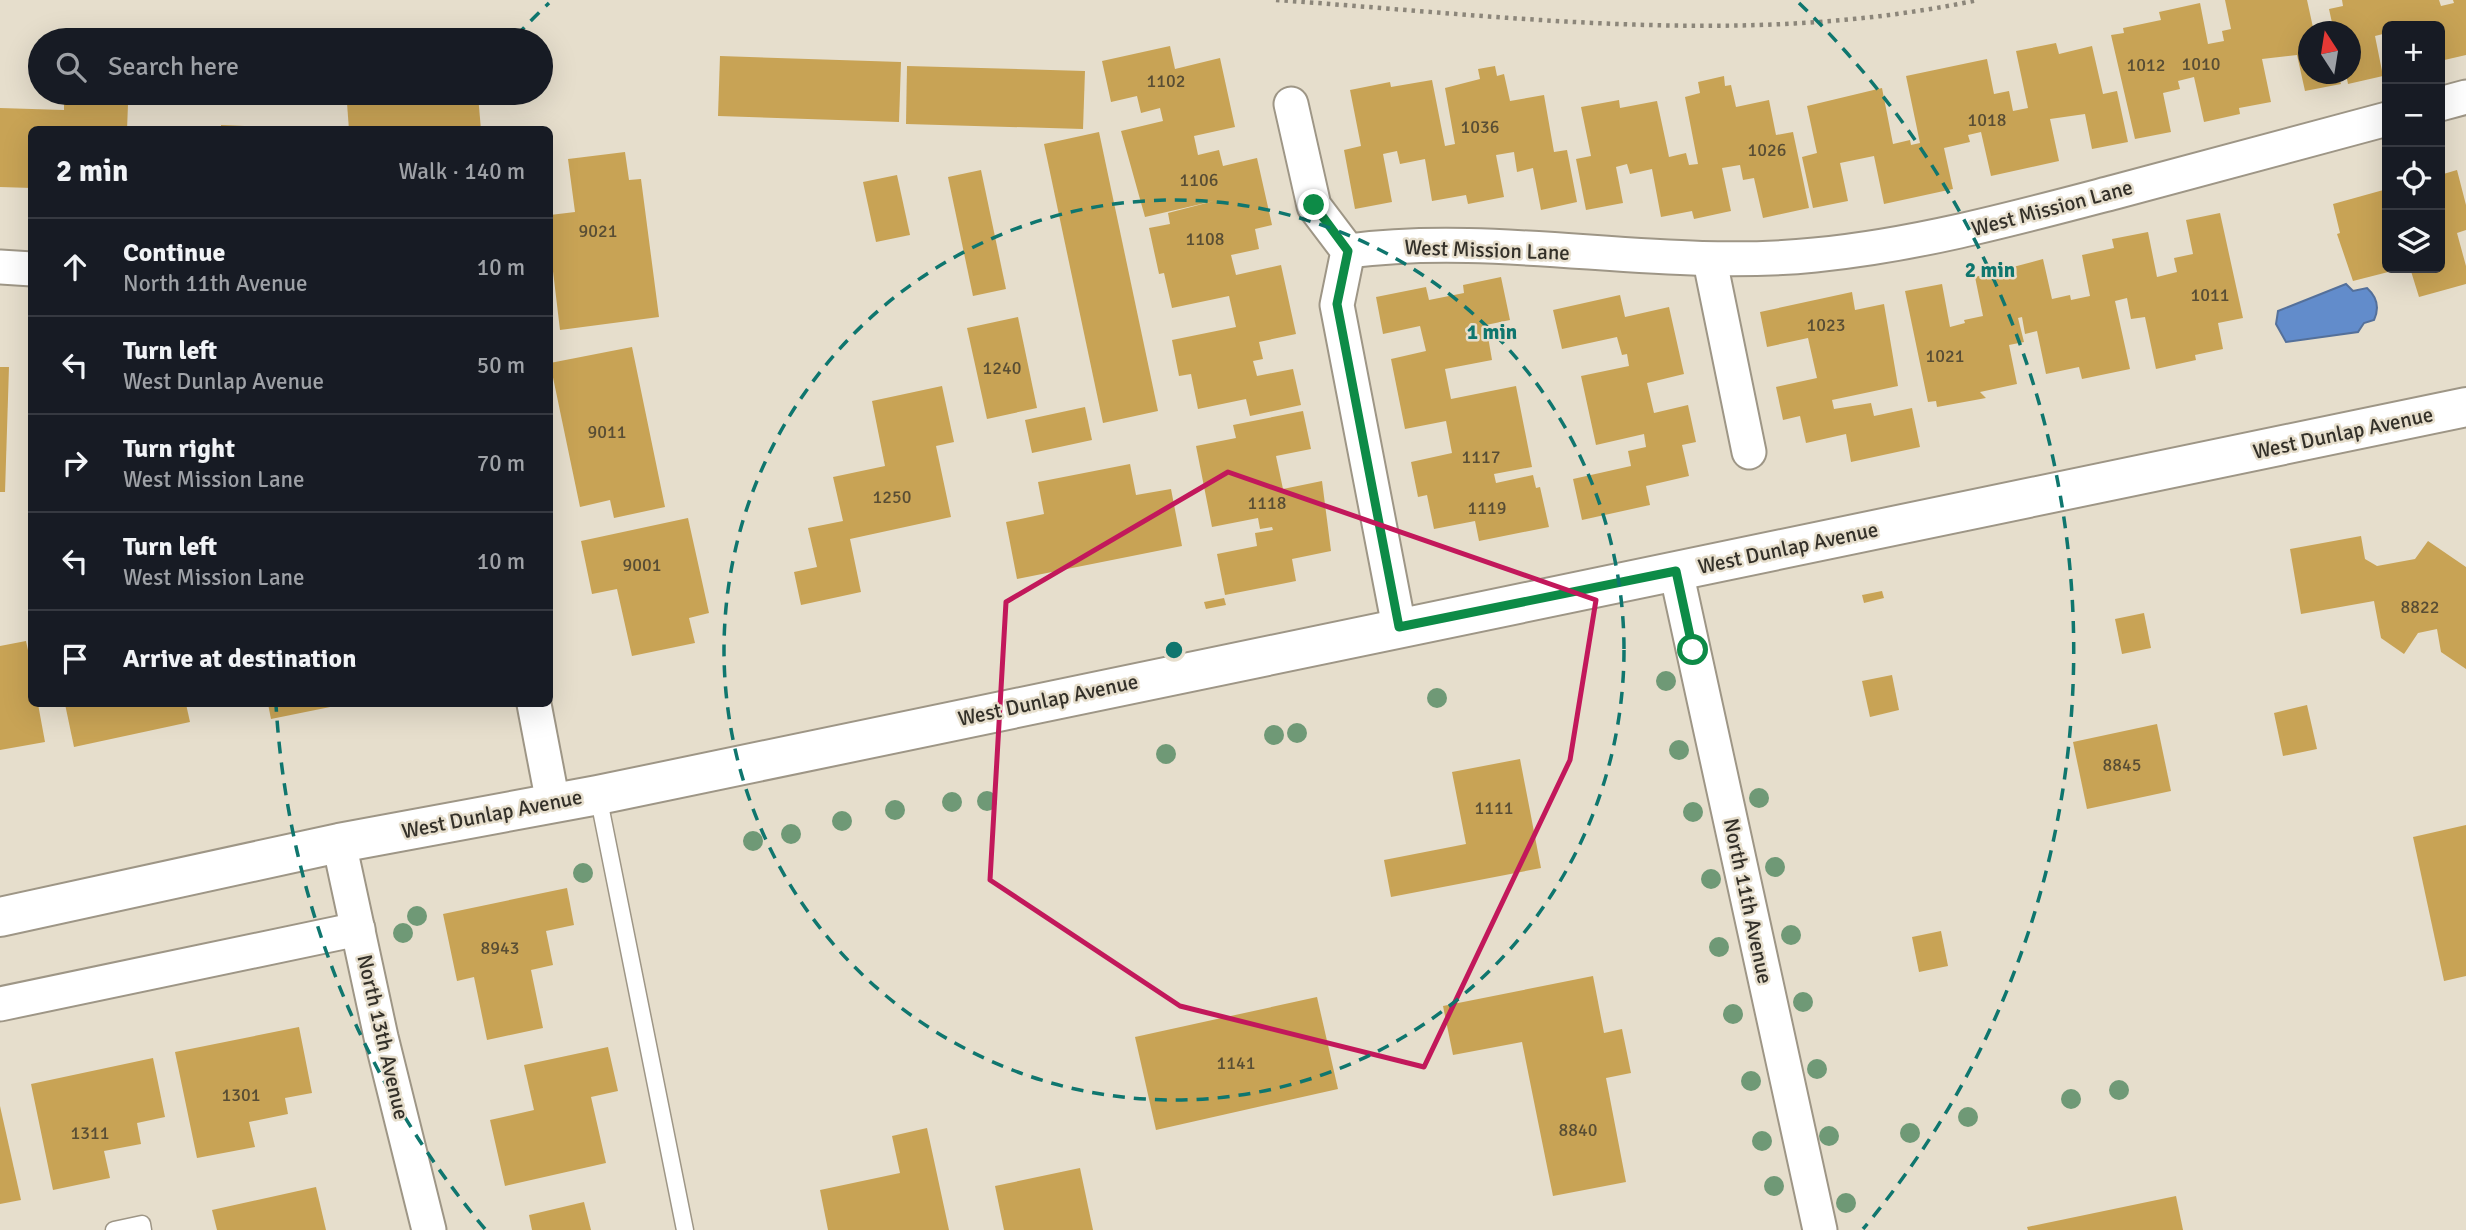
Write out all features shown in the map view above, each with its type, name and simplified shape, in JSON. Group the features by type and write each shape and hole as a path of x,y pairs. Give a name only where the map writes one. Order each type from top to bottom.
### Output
{"main road":[{"name":"West Dunlap Avenue","path":"0,917 340,843 598,794 2466,407"}],"street":[{"path":"2445,103 2466,97"},
{"path":"1291,104 1314,205 1348,251 1337,304 1399,627"},
{"name":"West Mission Lane","path":"1348,251 1378,247 1469,247 1710,261 1814,255 1975,230 2382,119"},
{"path":"1710,261 1748,452"},
{"path":"0,267 28,269"},
{"name":"North 11th Avenue","path":"1676,571 1820,1230"},
{"path":"535,707 553,803"},
{"name":"North 13th Avenue","path":"340,843 381,1037 429,1230"},
{"path":"0,1004 358,929"}],"lane":[{"path":"598,794 685,1230"},
{"path":"114,1230 142,1224 143,1230"}],"path":[{"path":"1276,0 1684,26 1916,12 1978,0"}],"highlighted area":[{"path":"1228,472 1596,600 1570,760 1424,1067 1180,1006 990,880 1006,602"}],"water":[{"path":"2346,284 2353,291 2367,288 2370,291 2377,307 2374,320 2364,323 2358,332 2286,342 2276,324 2278,311"}],"building":[{"path":"2225,0 2307,0 2312,21 2298,21 2298,60 2297,55 2262,59 2271,102 2239,108 2240,114 2204,122 2194,77 2178,81 2180,89 2163,93 2171,132 2135,139 2111,35 2124,33 2123,28 2161,20 2159,12 2200,3 2208,44 2224,41 2222,31 2231,29"},
{"path":"2342,0 2439,0 2441,6 2454,3 2453,0 2466,0 2466,55 2445,60 2445,21 2382,21 2382,34 2375,36 2382,76 2361,81 2361,21 2332,21 2329,9 2343,6"},
{"path":"2056,43 2059,54 2092,46 2103,94 2117,91 2128,142 2092,149 2085,114 2050,119 2059,161 1991,176 1981,132 1968,135 1970,142 1944,148 1953,189 1884,204 1874,156 1840,163 1848,201 1813,208 1802,157 1817,153 1807,106 1882,88 1893,144 1910,140 1911,145 1920,143 1906,76 1987,59 1994,94 2009,91 2013,111 2028,108 2016,51"},
{"path":"1170,46 1175,69 1220,58 1235,127 1194,136 1198,155 1219,150 1223,166 1257,158 1272,225 1255,229 1259,249 1231,255 1236,275 1281,265 1296,334 1259,342 1263,359 1253,361 1257,376 1293,369 1301,405 1250,416 1246,399 1198,409 1191,374 1179,376 1172,340 1236,327 1229,296 1172,308 1164,273 1159,274 1149,228 1170,224 1168,213 1214,201 1145,217 1121,131 1163,121 1160,108 1141,113 1137,96 1111,102 1102,61"},
{"path":"720,56 901,62 899,122 718,116"},
{"path":"907,66 1085,71 1083,129 906,124"},
{"path":"1495,66 1497,76 1504,74 1510,101 1544,95 1554,152 1567,150 1577,202 1541,210 1533,168 1517,172 1514,152 1496,155 1504,197 1468,204 1466,195 1432,201 1425,159 1400,164 1397,151 1383,154 1392,202 1355,209 1344,150 1361,146 1350,90 1390,82 1391,87 1432,80 1445,146 1455,144 1445,88 1480,79 1478,69"},
{"path":"1724,76 1725,86 1731,85 1736,107 1769,100 1776,135 1793,132 1809,208 1763,218 1754,178 1743,180 1740,165 1722,168 1731,211 1694,219 1692,211 1661,217 1652,169 1630,174 1627,164 1616,167 1623,203 1586,210 1576,159 1591,156 1581,107 1619,100 1620,108 1657,101 1669,157 1686,153 1689,165 1698,164 1685,97 1700,93 1698,82"},
{"path":"2303,84 2341,84 2305,91"},
{"path":"64,105 128,105 127,126 28,126 28,188 0,187 0,108 64,110"},
{"path":"347,105 479,105 481,126 349,126"},
{"path":"1099,132 1158,411 1103,423 1044,144"},
{"path":"625,152 629,180 641,179 659,317 560,330 553,271 553,215 575,212 568,159"},
{"path":"981,170 1006,289 973,296 948,177"},
{"path":"2457,170 2466,205 2466,230 2457,233 2466,266 2466,284 2419,297 2412,273 2445,273 2445,174"},
{"path":"897,175 910,235 876,242 863,182"},
{"path":"2382,190 2382,273 2384,273 2353,281 2337,234 2340,233 2333,204"},
{"path":"2220,213 2243,318 2218,323 2223,349 2195,355 2196,360 2156,369 2145,317 2131,319 2127,298 2115,301 2130,369 2082,379 2079,367 2046,374 2037,331 2025,334 2022,317 2018,318 2024,342 2009,345 2017,384 1980,392 1986,398 1937,407 1936,401 1928,402 1905,291 1942,284 1950,327 1965,323 1964,320 1983,316 1975,277 2043,259 2052,299 2070,295 2071,300 2090,296 2082,255 2114,248 2112,239 2148,232 2157,277 2177,272 2174,258 2193,254 2186,220"},
{"path":"1501,277 1510,320 1486,325 1492,360 1445,369 1451,399 1516,386 1532,467 1494,474 1496,483 1533,475 1536,488 1540,487 1549,527 1479,541 1475,521 1434,529 1427,495 1418,497 1411,462 1452,453 1446,421 1405,429 1391,359 1426,351 1420,326 1383,334 1376,297 1426,287 1429,300 1464,293 1463,285"},
{"path":"1852,292 1855,310 1884,304 1898,386 1832,400 1834,409 1871,403 1874,416 1912,408 1920,447 1851,462 1846,434 1806,443 1800,416 1783,420 1776,387 1817,378 1808,338 1767,347 1760,312"},
{"path":"1620,295 1625,317 1669,307 1684,374 1647,383 1654,413 1688,405 1696,442 1682,445 1689,476 1646,486 1650,505 1582,520 1573,479 1631,466 1628,451 1646,447 1644,434 1596,445 1581,376 1629,366 1627,354 1622,355 1617,337 1562,349 1553,310"},
{"path":"1018,317 1037,408 987,419 967,328"},
{"path":"632,347 665,507 614,518 610,500 580,507 553,377 553,362"},
{"path":"0,367 9,367 5,492 0,492"},
{"path":"942,386 954,442 936,446 951,517 850,539 861,592 801,605 794,572 817,567 808,528 843,521 833,477 885,466 872,401"},
{"path":"1085,407 1092,440 1032,453 1025,420"},
{"path":"1303,411 1311,449 1276,456 1283,489 1322,481 1331,551 1292,559 1296,581 1225,595 1217,554 1257,546 1255,533 1273,530 1272,527 1260,529 1258,518 1212,527 1196,446 1236,438 1233,425"},
{"path":"1130,464 1136,495 1171,489 1182,546 1017,579 1006,522 1044,514 1038,482"},
{"path":"688,518 709,613 689,618 695,643 632,656 617,589 592,594 581,541"},
{"path":"2361,536 2365,559 2377,566 2415,559 2428,541 2466,567 2466,669 2441,652 2437,629 2418,633 2404,654 2381,638 2374,601 2301,614 2290,549"},
{"path":"1882,591 1884,598 1864,603 1862,595"},
{"path":"1224,598 1226,605 1206,609 1204,602"},
{"path":"2144,613 2151,648 2122,654 2115,619"},
{"path":"26,641 28,707 39,707 45,742 0,750 0,646"},
{"path":"1892,675 1899,710 1870,717 1862,681"},
{"path":"2307,705 2317,749 2283,756 2274,713"},
{"path":"66,707 187,707 190,722 74,747"},
{"path":"269,707 330,707 271,719"},
{"path":"2157,724 2171,791 2087,809 2073,742"},
{"path":"1520,759 1541,868 1391,897 1384,860 1466,844 1452,772"},
{"path":"2466,825 2466,976 2444,981 2413,837"},
{"path":"567,888 574,925 546,931 553,965 531,970 543,1028 487,1040 474,977 457,981 443,914"},
{"path":"1941,931 1948,966 1919,972 1912,937"},
{"path":"1593,976 1604,1033 1622,1029 1631,1073 1606,1078 1626,1182 1553,1196 1522,1042 1453,1055 1443,1006"},
{"path":"1317,997 1338,1089 1156,1130 1135,1037"},
{"path":"299,1027 312,1093 285,1098 288,1114 249,1122 255,1147 197,1158 175,1052"},
{"path":"608,1047 618,1091 591,1097 606,1163 505,1186 490,1120 534,1110 524,1065"},
{"path":"153,1058 165,1117 137,1123 141,1144 104,1151 110,1178 53,1190 31,1084"},
{"path":"0,1106 21,1200 0,1204"},
{"path":"927,1128 949,1230 828,1230 820,1190 900,1173 892,1136"},
{"path":"1080,1168 1093,1230 1004,1230 995,1186"},
{"path":"316,1187 326,1230 217,1230 212,1210"},
{"path":"2176,1196 2183,1230 2028,1230 2027,1227"},
{"path":"584,1202 591,1230 532,1230 529,1215"}],"route":[{"path":"1314,205 1348,251 1337,304 1399,627 1676,571 1693,650"}]}
